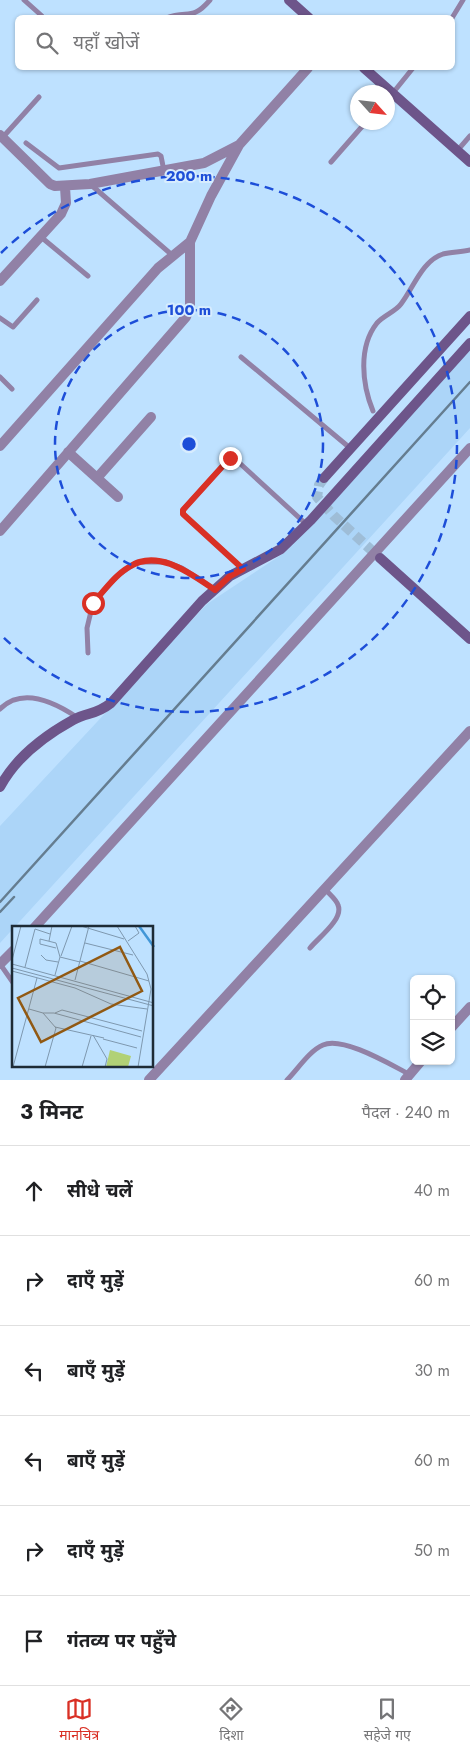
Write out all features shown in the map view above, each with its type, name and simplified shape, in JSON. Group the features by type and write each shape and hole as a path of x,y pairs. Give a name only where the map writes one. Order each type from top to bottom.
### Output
{"street":[{"path":"289,0 306,15"},
{"path":"0,531 186,317 190,307 190,242 211,196 239,145 306,70"},
{"path":"366,70 380,85"},
{"path":"395,100 470,162"},
{"path":"1,136 50,184 65,187 204,163 239,145"},
{"path":"0,281 64,209 66,203 65,187"},
{"path":"0,446 158,268 190,242"},
{"path":"324,478 470,316"},
{"path":"0,787 22,756 48,735 78,718 99,712 111,703 202,601 230,576 281,549 307,524 470,343"},
{"path":"97,478 151,417"},
{"path":"36,926 470,448"},
{"path":"68,452 118,497"},
{"path":"380,558 470,639"},
{"path":"149,1080 470,731"},
{"path":"0,964 12,952"},
{"path":"455,1024 470,1007"},
{"path":"407,1077 418,1065"}],"lane":[{"path":"188,15 200,12 210,0"},
{"path":"454,15 463,0"},
{"path":"26,1 41,15"},
{"path":"395,90 411,70"},
{"path":"1,136 39,97"},
{"path":"331,162 359,130"},
{"path":"457,151 470,136"},
{"path":"26,143 59,168 158,154 161,156 164,171"},
{"path":"90,184 172,255"},
{"path":"41,237 88,276"},
{"path":"373,411 366,393 364,352 368,336 379,321 400,306 427,265 442,254 470,250"},
{"path":"0,318 13,327 37,300"},
{"path":"242,357 350,448"},
{"path":"0,378 12,389"},
{"path":"243,569 183,514 183,510 230,458 234,458 307,524"},
{"path":"88,654 88,615 93,603 128,567 137,562 166,562 182,568 215,590"},
{"path":"0,710 15,699 30,698 56,705 78,718"},
{"path":"310,948 338,914 338,903 325,889"},
{"path":"0,964 12,981"},
{"path":"287,1080 313,1053 327,1044 338,1044 370,1054 407,1077"}],"shaded area":[{"path":"470,347 470,428 16,926 12,926 12,930 0,943 0,826 207,604 284,553"}],"tunnel":[{"path":"324,478 319,485 317,497 334,516 380,558"}],"railway":[{"path":"0,902 470,382"},
{"path":"0,912 14,897"}],"route":[{"path":"93,603 117,576 137,562 166,562 182,568 215,590 230,576 243,569 183,514 184,508 230,458"}]}
